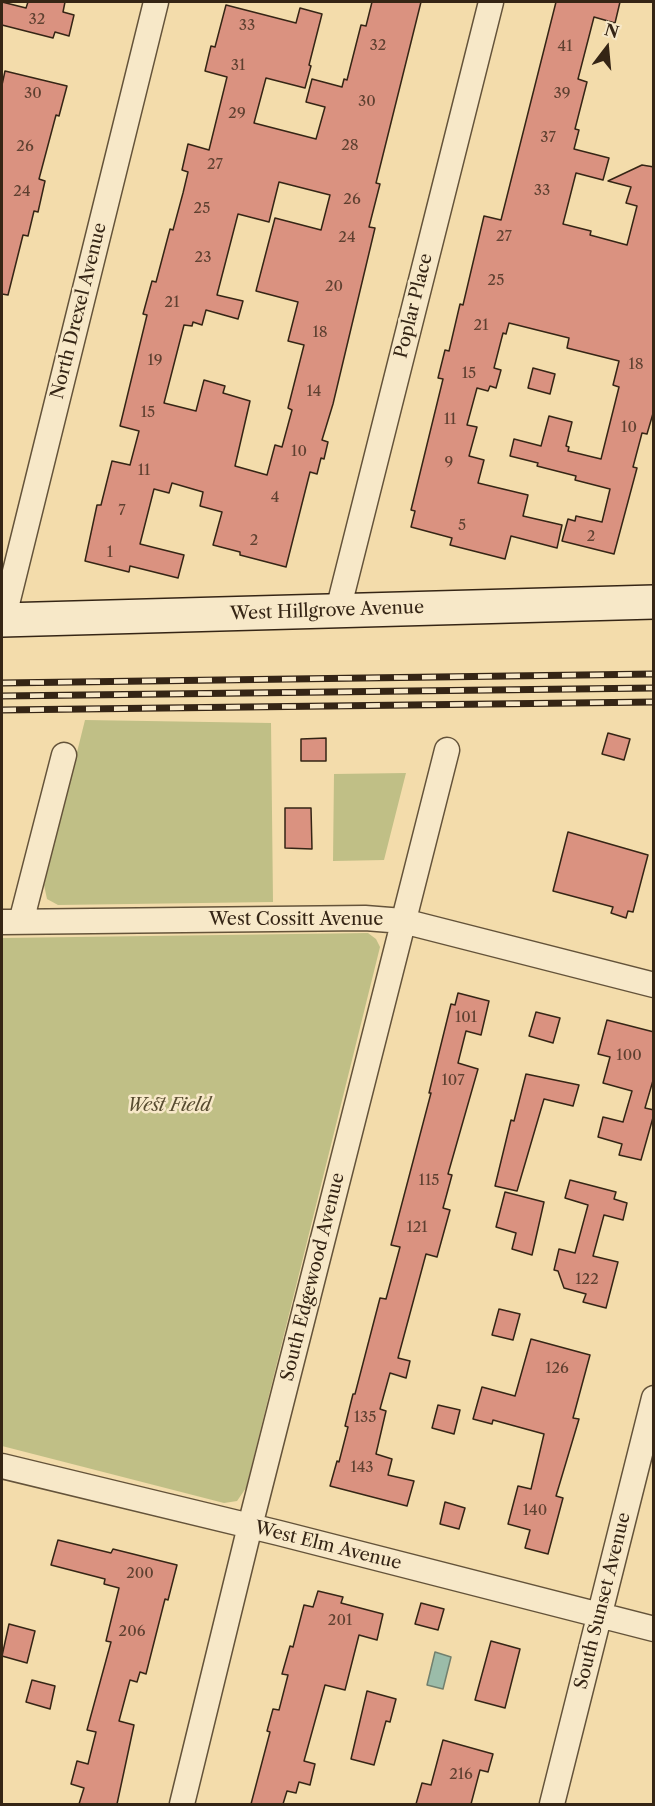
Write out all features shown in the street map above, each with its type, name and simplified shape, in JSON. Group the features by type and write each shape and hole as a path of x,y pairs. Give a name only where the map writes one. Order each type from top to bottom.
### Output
{"street":[{"name":"North Drexel Avenue","path":"2,620 156,2"},
{"name":"Poplar Place","path":"338,610 490,2"},
{"name":"West Hillgrove Avenue","path":"2,620 654,602"},
{"name":"South Edgewood Avenue","path":"182,1804 250,1526 447,750"},
{"path":"11,922 64,755"},
{"name":"West Cossitt Avenue","path":"11,922 365,918 403,921 654,985"},
{"name":"South Sunset Avenue","path":"552,1804 654,1398"},
{"name":"West Elm Avenue","path":"2,1466 250,1526 654,1629"}],"green space":[{"path":"85,720 271,723 273,902 58,905 47,899 44,885"},
{"path":"406,773 384,860 333,861 334,774"},
{"name":"West Field","path":"368,933 376,939 380,947 246,1488 237,1501 224,1503 2,1446 2,938"}],"shaded area":[{"path":"435,1652 451,1657 443,1689 427,1685"}],"building":[{"path":"2,2 26,8 28,2 65,2 63,12 74,15 69,36 55,32 53,38 2,25"},
{"path":"372,2 421,2 376,183 380,184 369,227 375,228 333,404 322,440 328,442 324,459 321,458 317,474 310,472 286,567 213,545 222,512 200,506 203,492 172,483 169,493 154,489 140,544 184,555 178,578 130,566 129,572 85,561 97,505 101,505 112,461 130,465 139,431 120,426 147,315 143,314 152,281 156,282 170,229 173,230 183,193 188,172 182,170 188,144 209,150 227,77 205,71 211,46 215,47 226,5 296,23 300,8 322,14 305,88 266,78 254,123 316,139 325,107 306,102 312,79 342,87 344,79 347,80 361,25 366,26","holes":["279,182 330,195 321,230 275,218 256,291 298,302 288,341 304,345 288,408 292,410 282,447 275,445 267,475 235,466 250,401 223,393 225,386 204,380 196,411 164,403 184,325 192,326 193,322 202,325 206,310 238,319 243,301 217,295 238,214 269,222"]},
{"path":"556,2 620,2 615,23 594,17 578,79 587,82 575,129 579,130 574,149 609,158 603,180 576,173 563,224 591,231 590,235 627,245 637,206 626,203 631,187 608,181 642,165 654,167 654,410 647,434 642,433 633,467 637,468 614,554 562,541 568,519 575,521 576,516 602,522 610,489 575,480 576,476 510,456 514,439 541,446 549,416 572,422 566,446 569,447 568,451 601,459 619,387 613,385 619,361 567,348 569,338 509,323 506,334 503,333 494,368 501,370 496,388 490,386 488,391 477,388 467,425 477,427 469,456 484,460 478,483 528,495 523,516 562,525 557,548 511,536 505,559 450,545 452,538 411,527 415,511 411,510 443,379 438,378 445,350 449,351 460,304 463,305 484,216 501,220"},
{"path":"5,71 67,86 59,116 56,115 39,179 45,181 38,212 34,211 28,236 23,235 8,295 2,294 2,85"},
{"path":"533,368 555,374 550,394 528,388"},
{"path":"608,733 630,739 624,760 602,754"},
{"path":"326,738 326,761 301,761 301,739"},
{"path":"285,808 311,808 312,849 285,848"},
{"path":"568,832 648,855 633,912 628,911 626,918 611,913 613,907 553,891"},
{"path":"458,993 489,1001 481,1035 466,1031 458,1063 478,1069 448,1174 452,1175 443,1208 450,1210 437,1257 426,1254 398,1358 410,1361 406,1378 390,1373 380,1409 386,1411 376,1454 392,1459 388,1475 414,1481 407,1506 330,1486 337,1461 339,1462 353,1394 355,1394 380,1298 386,1299 400,1247 391,1245 431,1093 429,1093 451,1004 455,1005"},
{"path":"536,1012 560,1018 553,1043 529,1036"},
{"path":"607,1020 654,1032 654,1077 645,1108 654,1110 654,1114 641,1160 619,1155 622,1144 598,1137 603,1117 623,1122 632,1091 603,1083 610,1057 598,1054"},
{"path":"526,1074 579,1085 573,1106 544,1099 517,1191 495,1186 511,1120 514,1121"},
{"path":"570,1180 616,1192 614,1199 627,1203 623,1220 604,1215 593,1256 618,1262 606,1308 583,1302 586,1294 564,1288 558,1271 554,1270 559,1249 575,1253 588,1205 565,1198"},
{"path":"505,1192 544,1202 532,1255 512,1249 516,1233 496,1227"},
{"path":"499,1309 520,1314 513,1340 492,1335"},
{"path":"531,1339 590,1355 573,1418 579,1419 556,1496 563,1498 548,1554 525,1548 530,1530 508,1524 518,1486 531,1489 544,1434 493,1420 492,1424 473,1419 482,1387 515,1396"},
{"path":"438,1405 460,1410 454,1434 432,1428"},
{"path":"445,1502 465,1508 459,1529 440,1524"},
{"path":"58,1540 111,1553 113,1549 177,1565 168,1600 165,1599 146,1674 140,1672 137,1682 130,1680 119,1721 134,1725 117,1804 79,1804 84,1788 71,1784 77,1761 88,1764 96,1732 87,1730 111,1642 106,1641 119,1588 104,1584 105,1579 51,1565"},
{"path":"318,1591 343,1597 341,1603 383,1614 377,1640 359,1635 345,1690 325,1685 304,1761 315,1764 310,1785 299,1782 296,1793 287,1791 283,1804 251,1804 270,1732 267,1731 273,1709 279,1710 288,1675 282,1674 290,1646 293,1647 304,1605 313,1607"},
{"path":"421,1603 444,1609 438,1630 415,1624"},
{"path":"9,1624 35,1631 27,1663 2,1656"},
{"path":"491,1641 520,1649 505,1708 475,1700"},
{"path":"32,1680 55,1686 50,1709 26,1702"},
{"path":"367,1691 396,1699 390,1722 386,1721 374,1765 351,1759"},
{"path":"443,1740 493,1754 488,1772 480,1770 471,1804 416,1804 422,1783 431,1785"}],"railway":[{"path":"2,683 654,674"},
{"path":"2,696 654,688"},
{"path":"2,710 654,702"}]}
